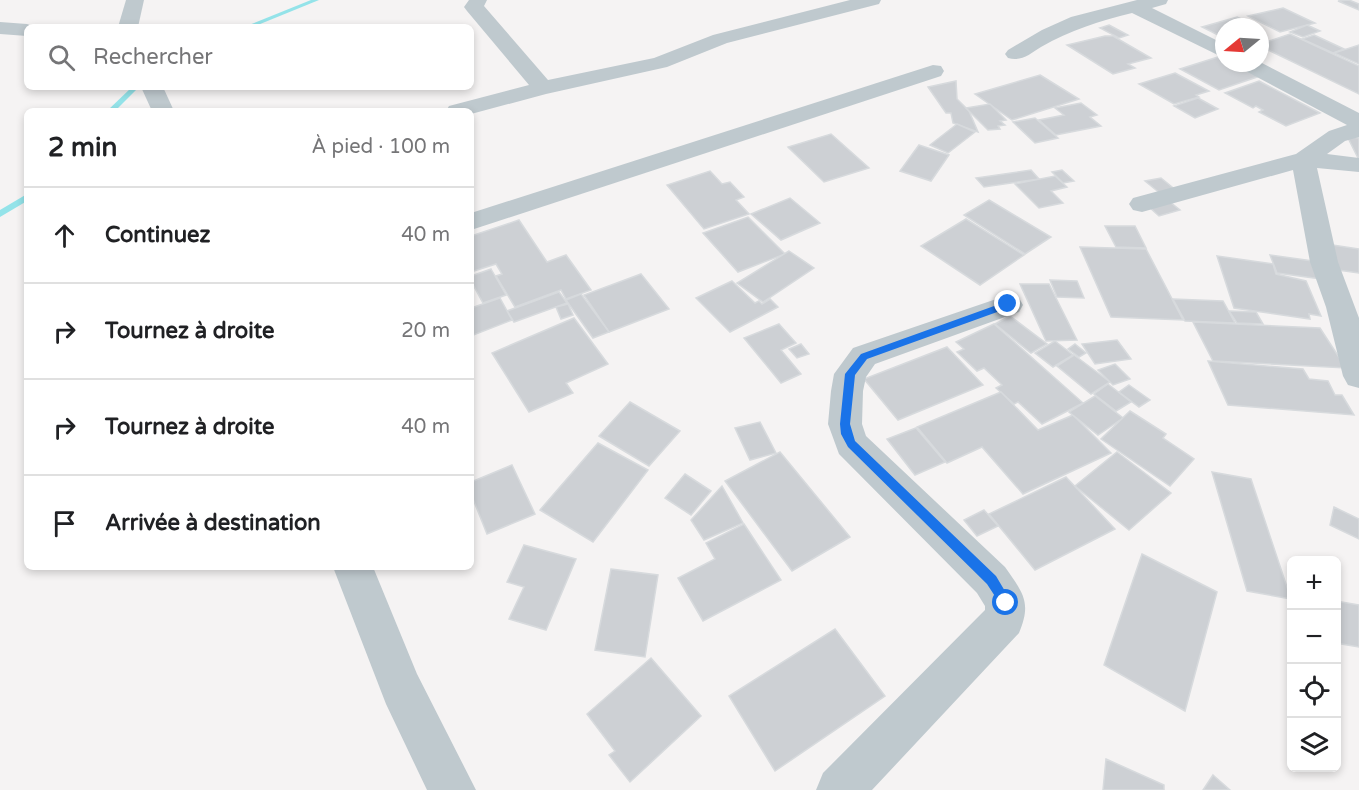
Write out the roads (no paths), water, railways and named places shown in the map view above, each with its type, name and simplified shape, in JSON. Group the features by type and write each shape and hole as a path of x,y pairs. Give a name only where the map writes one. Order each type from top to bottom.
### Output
{"street":[{"path":"129,24 135,0"},
{"path":"478,0 474,7 543,88"},
{"path":"468,108 543,88 667,62 720,39 872,0"},
{"path":"1015,54 1049,34 1078,21 1159,0"},
{"path":"1136,7 1215,47"},
{"path":"0,28 24,30"},
{"path":"474,221 933,71"},
{"path":"1262,72 1359,122"},
{"path":"153,90 162,108"},
{"path":"1142,204 1305,159 1337,136 1359,129"},
{"path":"1305,159 1359,165"},
{"path":"1305,159 1305,174 1324,262 1341,307 1359,376"},
{"path":"840,790 1004,619 1006,603 992,580 852,444 846,434 845,424 850,374 864,356 1008,304"},
{"path":"354,570 401,689 452,790"}],"waterway":[{"path":"255,24 316,0"},
{"path":"114,108 133,90"},
{"path":"0,214 24,199"}]}
